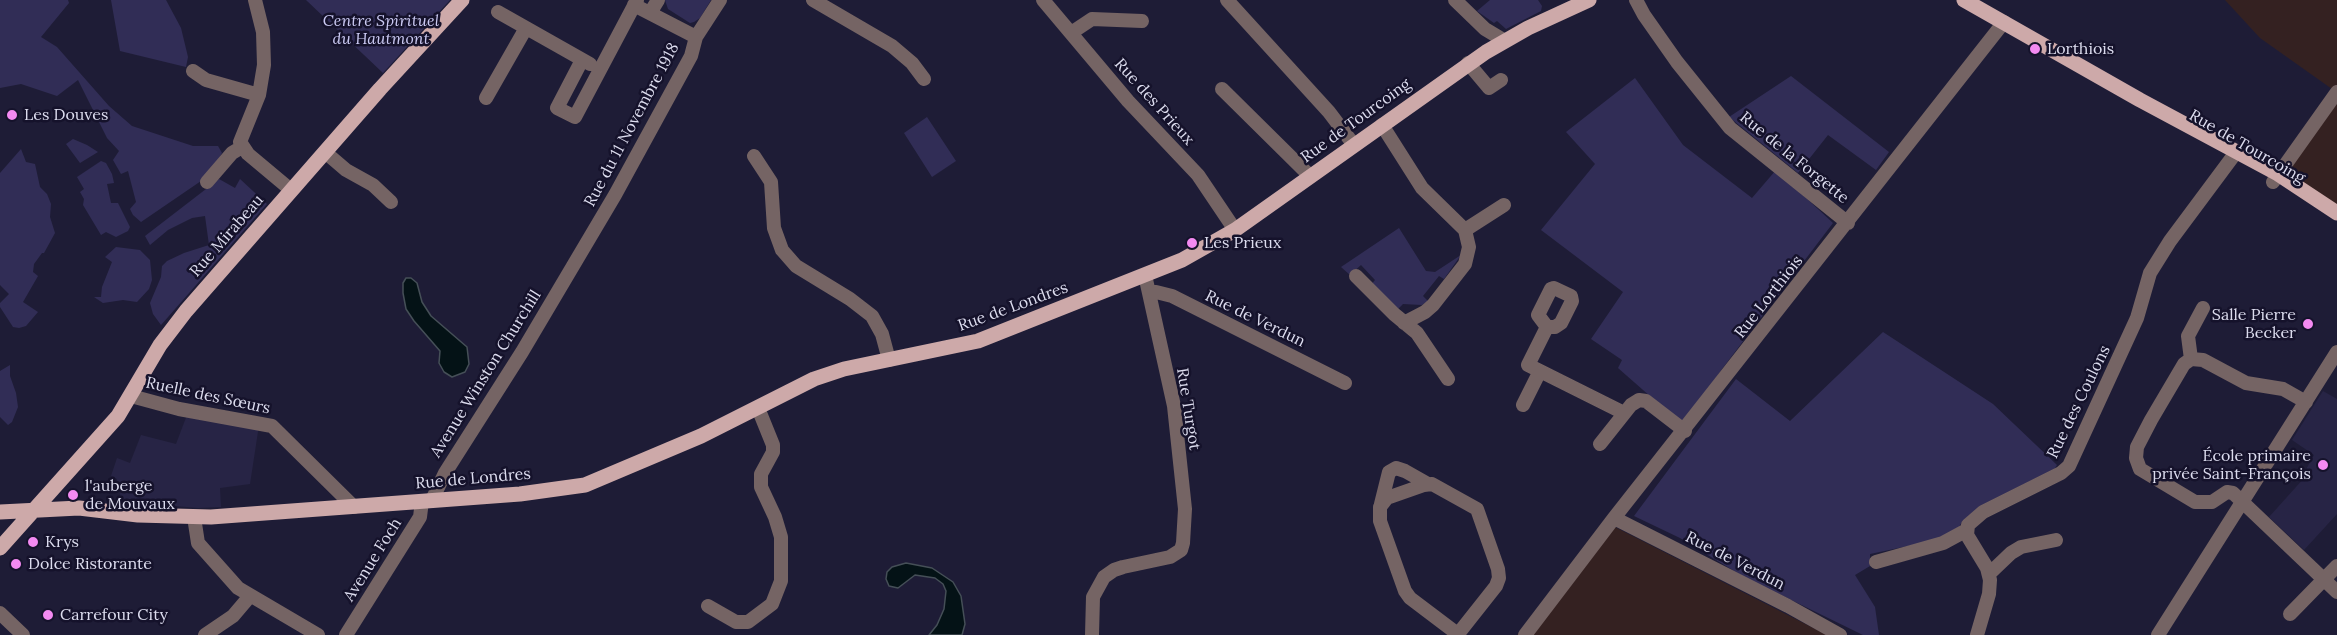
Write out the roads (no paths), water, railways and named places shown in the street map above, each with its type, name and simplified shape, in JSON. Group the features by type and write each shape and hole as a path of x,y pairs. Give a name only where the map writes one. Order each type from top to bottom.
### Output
{"main road":[{"name":"Rue Mirabeau","path":"0,548 118,416 171,329 291,190 462,0"},
{"name":"Rue de Tourcoing","path":"1145,274 1188,256 1236,230 1468,63 1504,41 1589,0"},
{"name":"Rue de Tourcoing","path":"1964,0 2275,178 2337,223"},
{"path":"2275,178 2337,213"},
{"name":"Rue de Londres","path":"0,512 35,509 89,509 138,515 194,517 550,491 585,485 684,444 828,374 963,345 993,336 1145,274"}],"street":[{"path":"255,0 262,23 265,50 259,95 241,136 242,147 291,190"},
{"path":"650,14 658,0"},
{"name":"Rue du 11 Novembre 1918","path":"572,266 641,148 691,56 696,37 720,0"},
{"path":"813,0 830,4 892,46 912,63 924,79"},
{"name":"Rue des Prieux","path":"1043,0 1128,101 1198,175 1236,230"},
{"path":"1227,0 1329,112 1354,145"},
{"name":"Rue de la Forgette","path":"1636,0 1683,70 1730,128 1848,223"},
{"path":"1460,2 1485,29 1504,41"},
{"path":"582,60 557,108 575,117 635,3 650,14 696,37"},
{"path":"498,12 600,70"},
{"path":"1071,33 1092,19 1142,21"},
{"name":"Rue Lorthiois","path":"1525,635 1614,518 2004,22"},
{"path":"486,98 526,28"},
{"path":"1468,63 1489,88 1501,80"},
{"path":"193,71 206,80 259,95"},
{"path":"1222,89 1310,176"},
{"path":"2275,178 2337,92"},
{"path":"1382,125 1422,188 1465,230 1469,248 1465,264 1433,305 1425,312 1404,322"},
{"path":"207,182 232,153 242,147"},
{"path":"325,152 346,171 373,185 391,202"},
{"name":"Rue des Coulons","path":"1876,562 1943,543 1967,530 1971,521 1983,513 2061,473 2068,466 2137,318 2150,273 2170,241 2235,155"},
{"path":"754,156 771,182 774,228 785,255 800,269 872,316 882,334 889,360"},
{"path":"1465,230 1504,205"},
{"name":"Avenue Winston Churchill","path":"427,501 516,361 572,266"},
{"name":"Rue Turgot","path":"1092,635 1093,597 1104,577 1114,570 1170,557 1181,550 1185,534 1185,509 1174,406 1145,274"},
{"path":"1356,276 1417,333 1448,380"},
{"name":"Rue de Verdun","path":"1149,293 1156,292 1172,296 1345,382"},
{"path":"2191,359 2188,336 2203,308"},
{"path":"1547,327 1528,365 1621,411"},
{"path":"2158,635 2337,352"},
{"path":"2306,402 2283,389 2246,383 2203,360 2191,359 2184,364 2145,431 2136,453 2137,464 2149,476 2194,502 2212,502 2229,492 2242,501 2337,592"},
{"path":"1522,405 1540,370"},
{"name":"Ruelle des Sœurs","path":"131,396 179,409 272,426 354,507"},
{"path":"1600,444 1621,411 1643,400 1685,430"},
{"path":"708,606 736,622 748,622 772,604 781,581 783,567 781,537 775,517 761,487 761,474 773,452 773,446 758,408"},
{"path":"1396,468 1428,484 1435,485 1477,509 1499,573 1496,586 1459,635 1410,598 1405,591 1380,521 1380,507 1389,472 1396,468"},
{"path":"1380,507 1390,496 1428,484"},
{"name":"Avenue Foch","path":"346,635 420,517 427,501"},
{"path":"194,517 198,543 238,588 318,635"},
{"name":"Rue de Verdun","path":"1614,518 1840,635"},
{"path":"1967,530 1967,535 1989,574 1989,594 1977,635"},
{"path":"1989,574 2011,553 2021,547 2056,540"},
{"path":"2290,614 2337,566"},
{"name":"Rue Lorthiois","path":"1515,635 1557,591"},
{"path":"205,635 233,616 250,596"},
{"path":"0,613 23,635"}],"place":[{"name":"Lorthiois","path":"2035,49"},
{"name":"Les Douves","path":"12,115"},
{"name":"Les Prieux","path":"1192,243"},
{"name":"Salle Pierre Becker","path":"2308,324"},
{"name":"École primaire privée Saint-François","path":"2323,465"},
{"name":"l'auberge de Mouvaux","path":"73,495"},
{"name":"Krys","path":"33,542"},
{"name":"Dolce Ristorante","path":"16,564"},
{"name":"Carrefour City","path":"48,615"}],"park label":[{"name":"Centre Spirituel du Hautmont","path":"381,30"}]}
